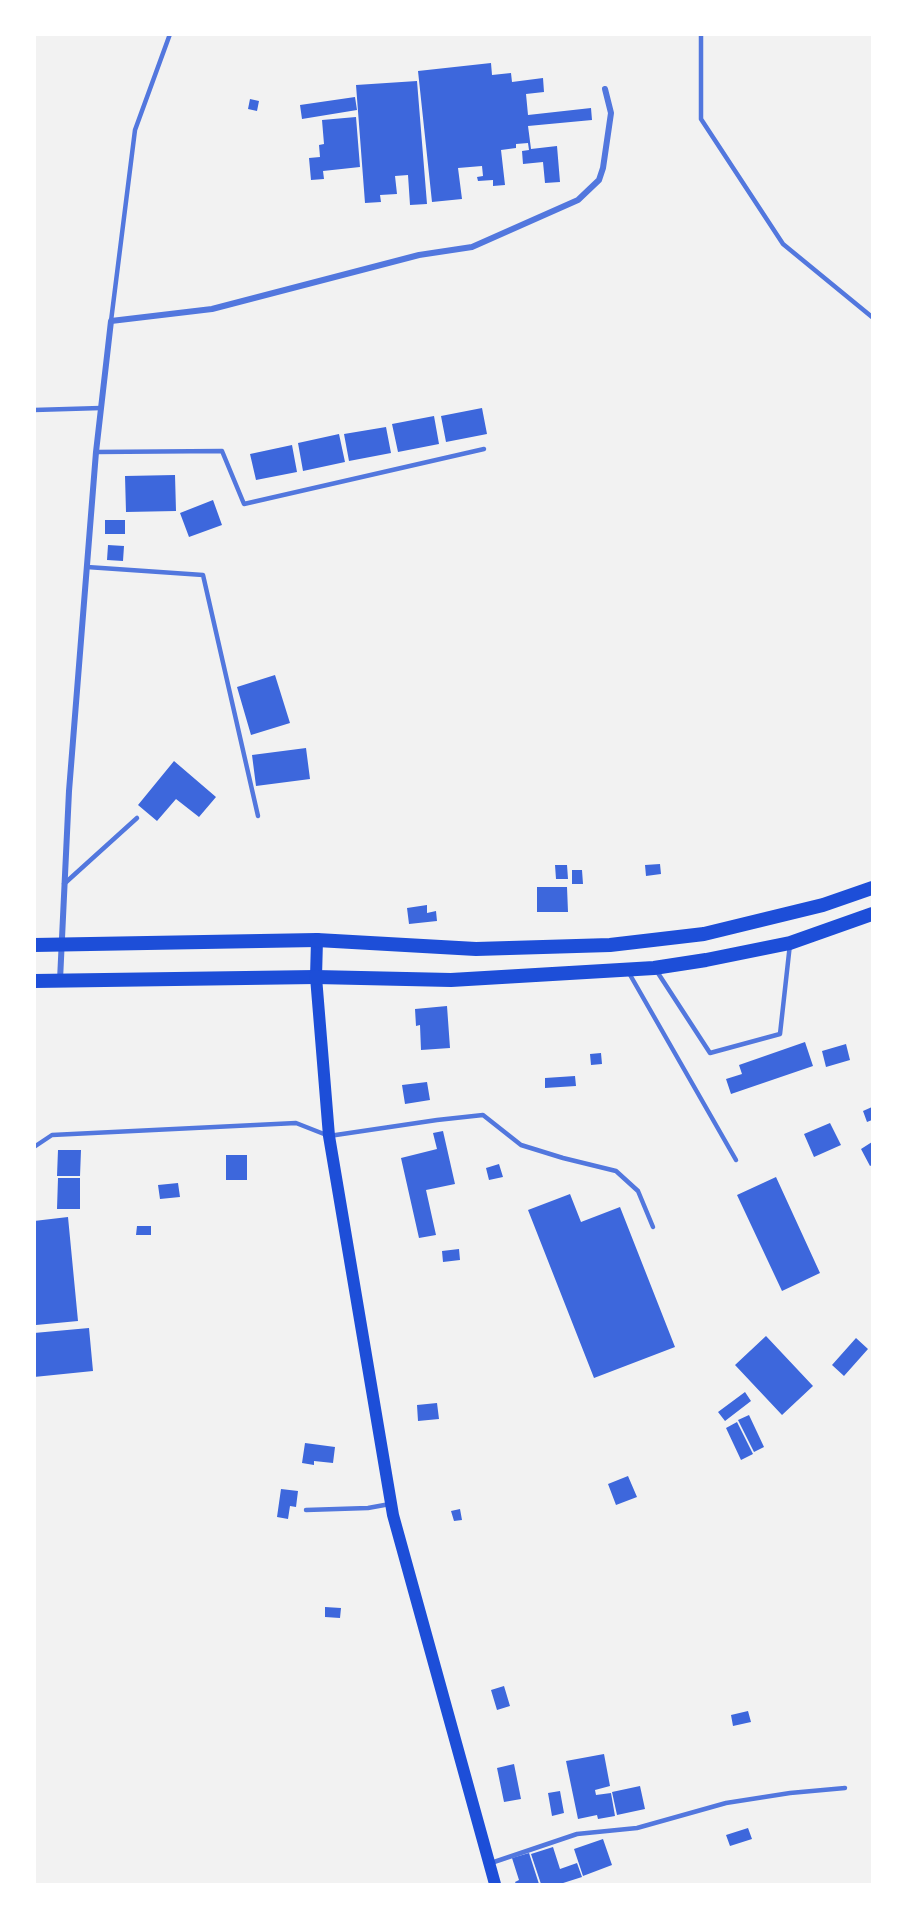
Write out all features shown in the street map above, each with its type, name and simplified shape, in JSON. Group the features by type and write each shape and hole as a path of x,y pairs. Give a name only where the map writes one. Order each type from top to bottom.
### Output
{"main road":[{"path":"34,945 317,940 476,949 610,945 704,934 823,905 873,888"},
{"path":"34,981 316,977 451,980 627,971 706,960 790,943 873,914"},
{"path":"317,940 316,977 329,1136 391,1504 495,1884"}],"street":[{"path":"60,980 69,791 96,452 111,321 212,309 419,255 472,247 578,200 599,180 603,168 611,113 605,89"}],"lane":[{"path":"111,321 135,130 170,34"},
{"path":"701,34 702,118 783,244 873,317"},
{"path":"34,410 101,408"},
{"path":"96,452 222,451 244,504 483,449"},
{"path":"87,567 203,575 258,816"},
{"path":"64,884 137,818"},
{"path":"654,968 710,1053 780,1034 790,943"},
{"path":"627,971 691,1078 736,1160"},
{"path":"34,1147 52,1135 296,1123 329,1136 483,1115 521,1145 616,1171 638,1191 653,1227"},
{"path":"306,1510 368,1508 391,1504"},
{"path":"489,1864 577,1834 638,1828 726,1803 790,1793 844,1788"}],"building":[{"path":"491,63 492,75 511,73 512,82 543,78 544,92 526,94 528,115 591,108 592,120 528,126 531,149 557,146 560,182 545,183 543,162 523,164 522,151 529,150 528,143 516,144 516,148 501,150 505,185 493,186 493,180 478,181 477,177 483,176 482,166 458,168 462,199 432,202 418,71"},
{"path":"417,81 427,204 410,205 408,175 395,176 397,194 380,195 381,202 365,203 356,85"},
{"path":"355,97 357,110 302,119 300,105"},
{"path":"250,99 259,101 257,111 248,109"},
{"path":"356,117 360,167 323,171 324,179 311,180 309,158 320,157 319,145 324,144 322,120"},
{"path":"482,408 487,434 446,442 441,416"},
{"path":"434,416 439,444 398,452 392,424"},
{"path":"386,427 391,453 349,461 344,434"},
{"path":"339,434 345,462 303,471 298,443"},
{"path":"292,445 297,472 256,480 250,454"},
{"path":"175,475 176,511 126,512 125,476"},
{"path":"213,500 222,525 189,537 180,513"},
{"path":"105,520 125,520 125,534 105,534"},
{"path":"108,545 124,546 123,561 107,560"},
{"path":"275,675 290,723 251,735 237,687"},
{"path":"306,748 310,779 256,786 252,755"},
{"path":"174,761 216,797 199,817 176,799 157,821 138,805"},
{"path":"660,864 661,874 646,876 645,865"},
{"path":"555,865 567,865 568,879 556,879"},
{"path":"572,870 582,870 583,884 572,884"},
{"path":"537,887 567,887 568,912 537,912"},
{"path":"427,905 427,913 436,911 437,921 409,924 407,908"},
{"path":"447,1006 450,1048 421,1050 420,1025 416,1026 415,1009"},
{"path":"805,1042 813,1066 731,1094 726,1079 742,1074 739,1065"},
{"path":"846,1044 850,1060 826,1067 822,1051"},
{"path":"601,1053 602,1064 591,1065 590,1054"},
{"path":"575,1076 576,1086 545,1088 545,1078"},
{"path":"427,1082 430,1100 405,1104 402,1085"},
{"path":"872,1107 872,1120 867,1122 863,1111"},
{"path":"830,1123 841,1145 814,1157 804,1134"},
{"path":"443,1131 455,1184 426,1190 436,1235 419,1238 401,1158 437,1149 433,1133"},
{"path":"872,1142 872,1165 870,1166 861,1149"},
{"path":"58,1150 81,1150 80,1176 57,1176"},
{"path":"226,1155 247,1155 247,1180 226,1180"},
{"path":"499,1164 503,1177 489,1180 486,1168"},
{"path":"776,1177 820,1273 782,1291 737,1195"},
{"path":"58,1178 80,1178 80,1209 57,1209"},
{"path":"178,1183 180,1197 160,1199 158,1185"},
{"path":"570,1194 581,1222 620,1207 675,1347 594,1378 528,1210"},
{"path":"68,1217 78,1321 36,1325 34,1221"},
{"path":"137,1226 151,1226 151,1235 136,1235"},
{"path":"459,1249 460,1260 443,1262 442,1251"},
{"path":"89,1328 93,1371 34,1377 34,1333"},
{"path":"766,1336 813,1386 782,1415 735,1365"},
{"path":"856,1338 868,1349 844,1376 832,1365"},
{"path":"745,1392 751,1401 725,1421 718,1412"},
{"path":"437,1403 439,1419 418,1421 417,1405"},
{"path":"749,1415 764,1447 754,1452 738,1420"},
{"path":"737,1422 753,1454 741,1460 726,1428"},
{"path":"305,1443 335,1447 333,1463 314,1461 314,1465 302,1463"},
{"path":"628,1476 637,1497 616,1505 608,1484"},
{"path":"281,1489 298,1491 296,1507 290,1506 288,1519 277,1517"},
{"path":"460,1509 462,1520 454,1521 451,1511"},
{"path":"325,1607 341,1608 340,1618 325,1617"},
{"path":"504,1686 510,1706 497,1710 491,1690"},
{"path":"748,1711 751,1722 733,1726 731,1715"},
{"path":"604,1754 610,1786 595,1790 596,1795 611,1793 615,1816 598,1819 597,1815 578,1819 566,1761"},
{"path":"514,1764 521,1799 504,1802 497,1768"},
{"path":"640,1786 645,1809 617,1815 612,1792"},
{"path":"560,1791 564,1813 552,1816 548,1793"},
{"path":"748,1828 752,1839 730,1846 726,1835"},
{"path":"603,1839 612,1865 583,1876 574,1849"},
{"path":"553,1847 560,1869 577,1863 582,1877 560,1884 541,1884 531,1854"},
{"path":"529,1853 539,1884 516,1884 515,1882 519,1880 512,1858"}]}
